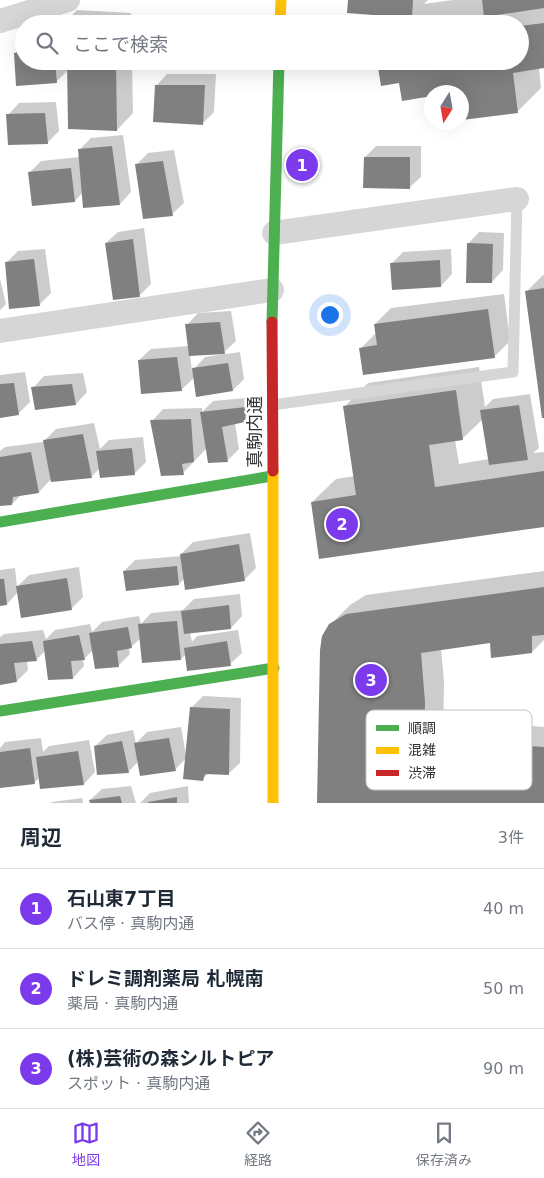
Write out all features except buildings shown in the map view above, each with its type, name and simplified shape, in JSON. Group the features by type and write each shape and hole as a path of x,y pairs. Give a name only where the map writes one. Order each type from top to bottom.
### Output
{"main road":[{"path":"280,15 281,0"},
{"name":"真駒内通","path":"273,803 272,290 279,70"},
{"path":"0,522 272,476"},
{"path":"0,711 274,668"}],"street":[{"path":"1,16 68,0"},
{"path":"274,233 516,198"},
{"path":"0,331 272,290"}],"lane":[{"path":"272,405 513,372 516,198"}],"traffic: fast":[{"path":"272,322 279,70"},
{"path":"0,522 272,476"},
{"path":"0,711 274,668"}],"traffic: slow":[{"path":"280,15 281,0"},
{"path":"273,471 273,803"}],"traffic: jam":[{"path":"272,322 273,471"}],"place":[{"name":"石山東7丁目","path":"302,165"},
{"name":"ドレミ調剤薬局 札幌南","path":"342,524"},
{"name":"(株)芸術の森シルトピア","path":"371,680"}]}
